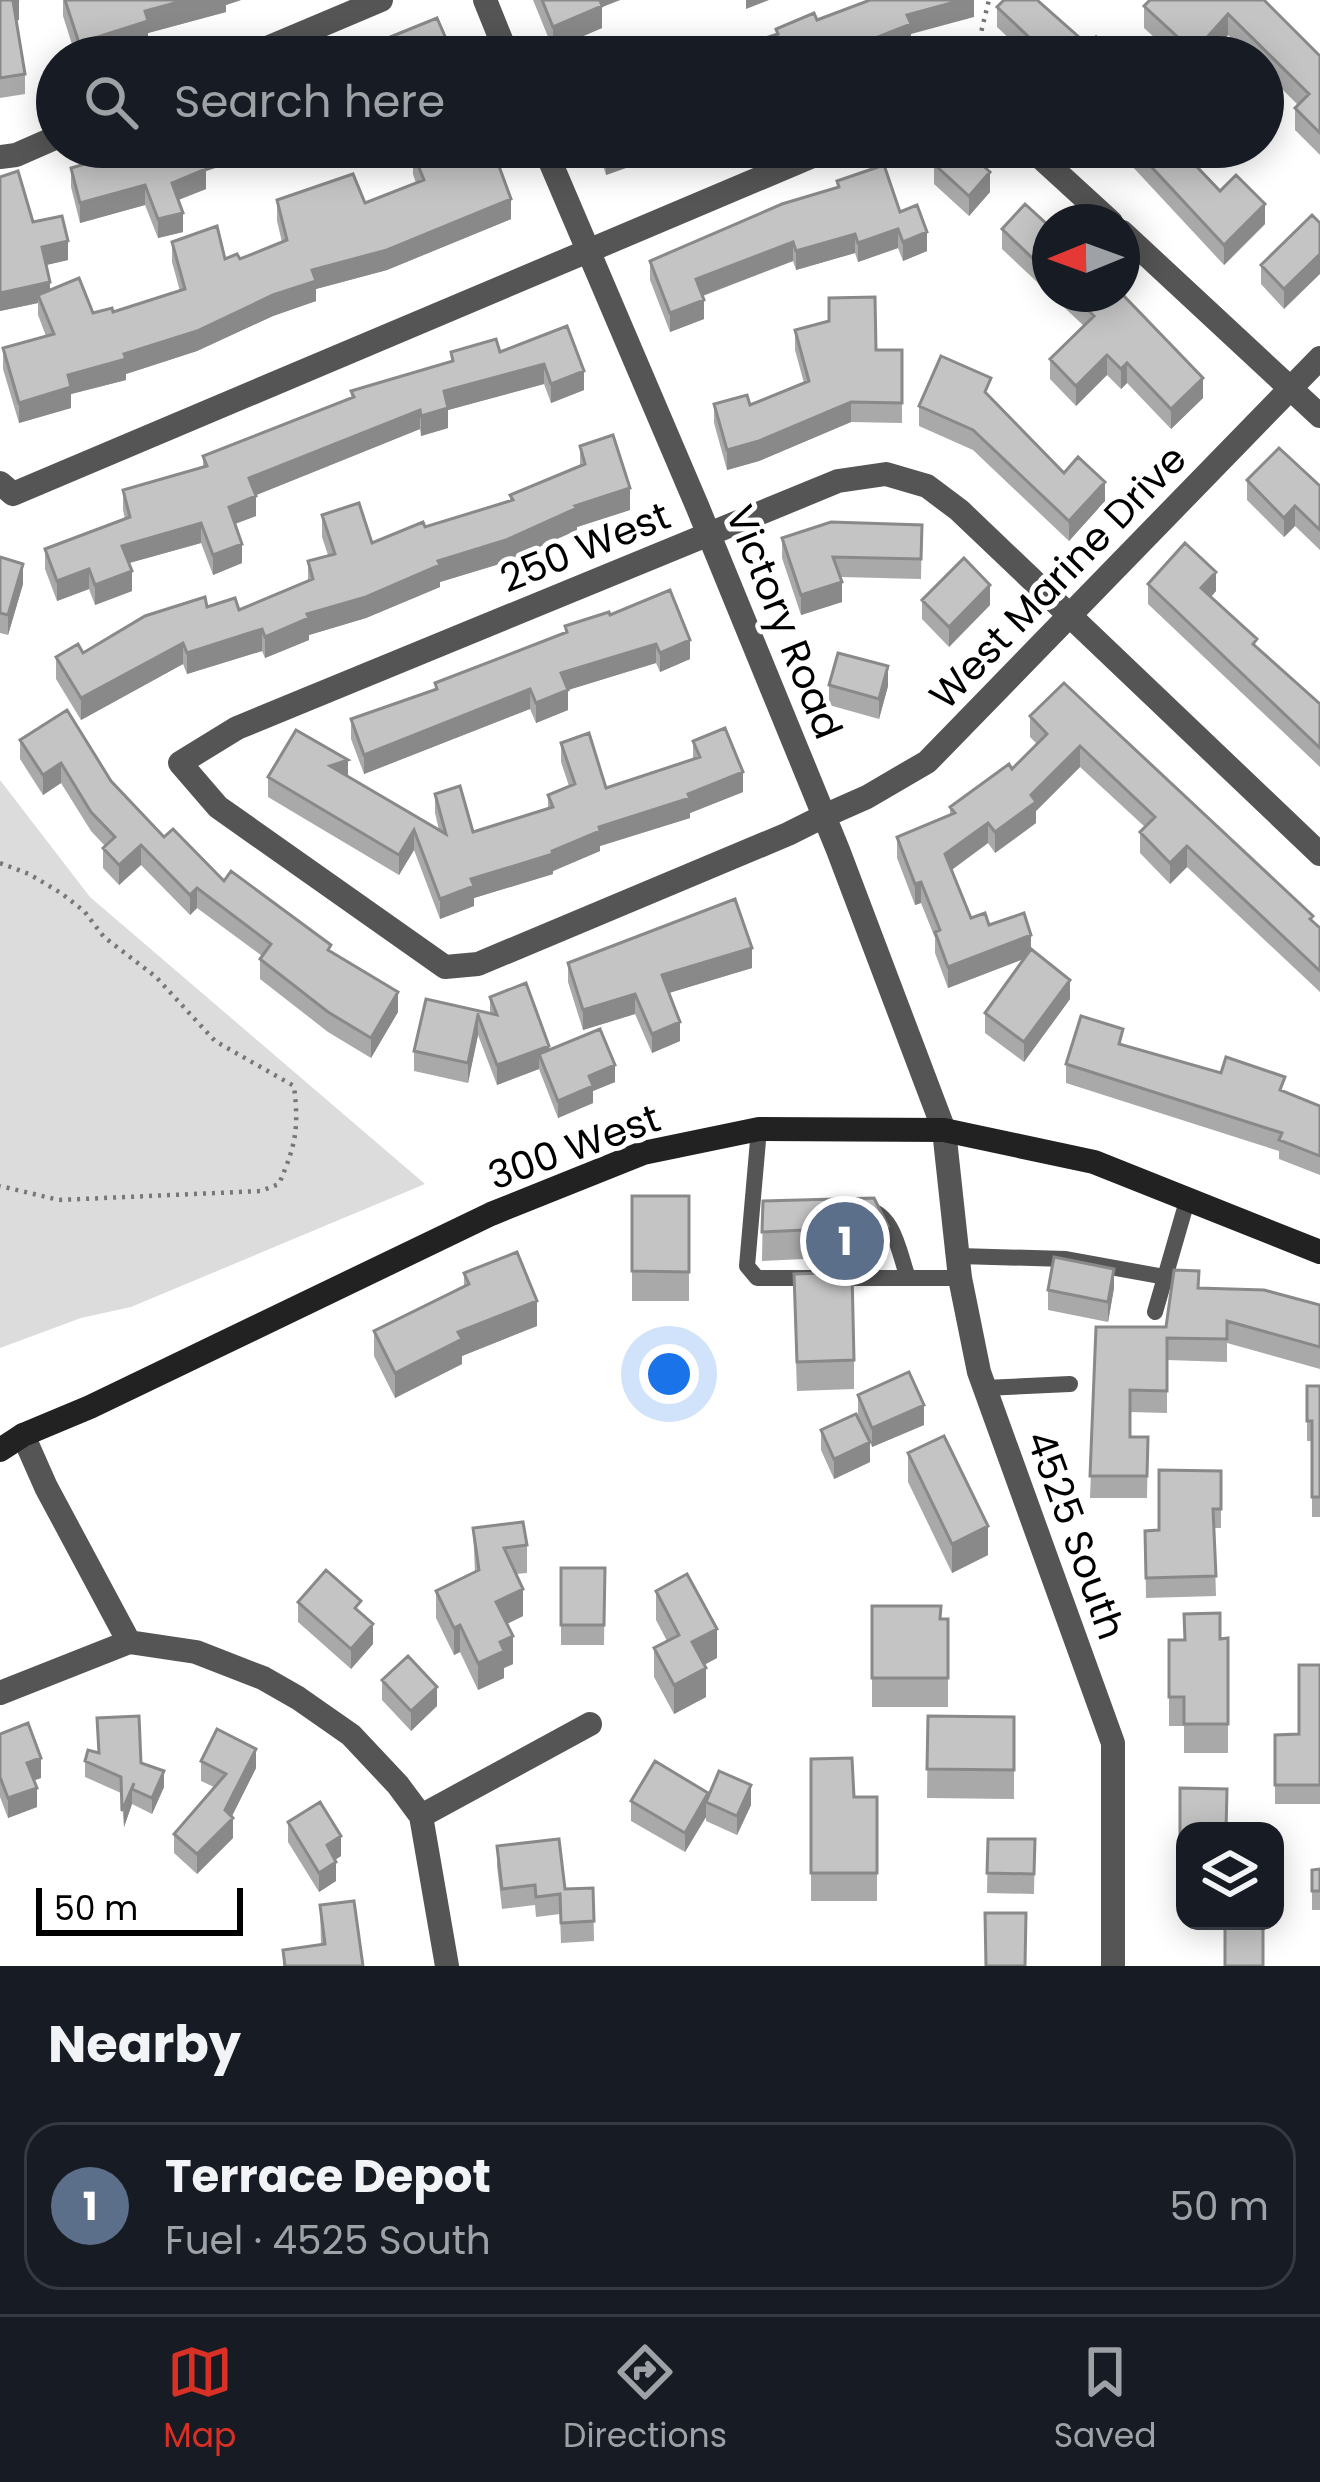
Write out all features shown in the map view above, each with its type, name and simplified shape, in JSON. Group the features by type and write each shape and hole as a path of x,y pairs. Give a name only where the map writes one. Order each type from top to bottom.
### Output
{"main road":[{"name":"300 West","path":"0,1450 11,1434 106,1399 490,1214 643,1154 759,1129 944,1130 1094,1162 1320,1252"}],"street":[{"path":"295,36 380,0"},
{"path":"485,0 500,36"},
{"path":"0,157 36,146"},
{"name":"Victory Road","path":"552,168 824,816 944,1130"},
{"path":"7,489 784,168"},
{"path":"1052,168 1091,204"},
{"path":"1140,249 1320,416"},
{"name":"West Marine Drive","path":"446,967 478,964 788,834 927,763 1320,358"},
{"name":"250 West","path":"446,967 218,807 181,764 237,728 838,482 886,474 926,486 959,510 1320,854"},
{"name":"4525 South","path":"944,1130 960,1267 984,1388 1113,1743 1113,1966"},
{"path":"11,1434 46,1487 129,1642"},
{"path":"0,1693 129,1642 196,1652 263,1678 298,1698 351,1735 421,1816 447,1966"},
{"path":"421,1816 590,1724"}],"lane":[{"path":"759,1129 747,1266 757,1278 908,1278 960,1267 1066,1259 1165,1277"},
{"path":"1155,1312 1187,1201"},
{"path":"753,1209 777,1209"},
{"path":"848,1209 871,1209 887,1220 908,1278"},
{"path":"984,1388 1070,1384"}],"path":[{"path":"981,36 989,0"},
{"path":"0,863 62,893 104,937 156,977 214,1041 294,1086 299,1126 279,1184 261,1191 59,1200 0,1186"}],"shaded area":[{"path":"0,780 90,897 425,1184 131,1307 81,1318 0,1348"}],"building":[{"path":"0,0 19,0 13,1 25,74 0,78"},
{"path":"65,0 186,0 145,11 148,21 101,36 77,36"},
{"path":"542,0 600,0 602,6 553,27"},
{"path":"870,0 962,0 907,15 911,24 881,36 772,36 778,34 776,29 814,13 817,20"},
{"path":"1004,0 1037,0 1078,36 1028,36 997,7"},
{"path":"1150,0 1264,0 1320,56 1320,133 1295,108 1309,94 1284,69 1284,36 1250,36 1228,14 1208,36 1177,36 1144,6"},
{"path":"437,18 445,36 393,36"},
{"path":"71,168 206,169 172,183 183,213 158,219 145,185 80,203"},
{"path":"419,168 500,168 511,199 387,250 312,270 316,281 273,295 197,331 124,354 126,359 68,375 71,387 19,403 3,348 54,334 38,295 79,278 93,313 112,308 113,312 185,289 172,242 217,226 225,259 237,254 240,259 287,240 277,200 353,174 365,203 424,180"},
{"path":"885,168 900,212 917,205 927,232 903,242 898,229 858,243 855,234 796,251 793,242 696,279 704,300 670,313 650,261 782,204 839,187 837,181"},
{"path":"938,168 986,168 990,172 969,196"},
{"path":"1152,168 1198,168 1220,191 1236,175 1265,204 1224,245"},
{"path":"18,171 33,222 62,216 68,241 42,247 50,282 0,293 0,177"},
{"path":"1025,204 1032,210 1032,258 1002,229"},
{"path":"1312,215 1320,223 1320,254 1284,289 1261,265"},
{"path":"875,297 876,350 902,350 902,403 851,402 727,450 714,404 747,395 750,405 809,381 795,330 829,321 829,298"},
{"path":"1090,312 1139,312 1203,378 1171,409 1127,363 1121,369 1107,355 1076,386 1050,359 1094,316"},
{"path":"567,326 584,371 551,384 544,364 444,391 448,408 421,416 420,410 249,478 256,496 229,507 242,544 213,555 201,523 122,546 132,571 95,585 89,569 57,581 45,549 130,517 123,490 207,466 203,456 354,397 351,391 453,361 451,352 496,339 500,352"},
{"path":"941,356 991,378 985,392 1064,473 1078,457 1105,482 1069,521 973,430 919,406"},
{"path":"613,435 630,488 575,506 506,540 438,561 440,565 366,597 307,614 309,618 265,637 262,629 187,653 183,643 81,698 56,657 78,644 83,653 145,616 205,597 207,607 235,598 239,610 313,579 308,561 335,554 322,515 359,503 372,543 423,522 425,527 513,500 510,495 585,464 580,446"},
{"path":"1279,448 1320,486 1320,530 1295,506 1284,518 1247,480"},
{"path":"831,522 922,525 921,559 833,557 842,582 801,595 782,538"},
{"path":"1185,543 1216,572 1201,588 1257,639 1253,644 1320,704 1320,748 1148,584"},
{"path":"0,557 23,564 8,615 0,613"},
{"path":"964,558 990,585 949,627 922,600"},
{"path":"670,590 690,640 660,653 656,644 561,673 568,690 536,703 530,689 364,755 351,719 437,689 435,683 567,632 565,626 610,615"},
{"path":"838,653 888,666 879,699 829,685"},
{"path":"1064,683 1313,916 1310,919 1320,928 1320,971 1187,846 1170,863 1140,832 1155,817 1080,746 1031,795 1036,802 995,832 988,823 945,854 971,918 985,913 989,925 1024,913 1031,935 948,967 935,932 940,930 897,837 955,813 950,807 1009,764 1012,769 1047,734 1030,716"},
{"path":"67,710 111,781 164,837 173,829 224,881 231,871 331,945 328,950 398,992 371,1038 328,1012 260,959 271,944 197,888 190,895 141,845 119,865 103,848 115,837 91,812 61,763 43,775 20,740"},
{"path":"725,728 743,772 688,794 690,798 599,827 600,831 553,854 471,879 474,886 440,899 414,830 399,855 268,777 296,730 348,760 330,766 446,834 435,794 460,786 473,832 553,807 548,795 575,784 561,743 589,733 606,788 700,757 693,741"},
{"path":"735,899 752,948 662,975 680,1022 652,1034 635,994 583,1010 568,963"},
{"path":"1031,949 1070,980 1024,1042 985,1013"},
{"path":"526,983 549,1046 497,1065 478,1015 468,1063 414,1051 426,999 497,1015 490,997"},
{"path":"1081,1016 1123,1029 1119,1044 1221,1073 1226,1057 1285,1077 1280,1090 1320,1106 1320,1156 1279,1140 1282,1133 1066,1064"},
{"path":"600,1029 615,1065 589,1076 593,1086 558,1101 539,1054"},
{"path":"632,1196 689,1196 689,1272 632,1271"},
{"path":"874,1198 888,1226 762,1232 763,1201"},
{"path":"517,1252 537,1301 458,1332 462,1339 395,1373 374,1331 469,1284 464,1273"},
{"path":"1054,1257 1114,1269 1108,1302 1048,1290"},
{"path":"1174,1270 1199,1271 1198,1288 1264,1290 1320,1305 1320,1347 1227,1321 1227,1339 1167,1338 1167,1391 1130,1390 1130,1437 1148,1437 1147,1476 1090,1476 1096,1327 1166,1327"},
{"path":"852,1272 854,1360 797,1362 794,1274"},
{"path":"909,1372 924,1405 872,1428 858,1395"},
{"path":"1307,1386 1320,1386 1320,1497 1312,1497"},
{"path":"856,1414 870,1442 834,1459 821,1430"},
{"path":"944,1436 988,1526 952,1544 908,1453"},
{"path":"1159,1470 1221,1471 1221,1509 1213,1509 1216,1576 1146,1578 1145,1531 1159,1530"},
{"path":"523,1522 527,1545 504,1548 523,1589 496,1602 513,1636 500,1642 504,1651 478,1663 436,1591 479,1570 473,1528"},
{"path":"561,1568 605,1568 604,1625 561,1625"},
{"path":"326,1570 361,1601 355,1608 373,1624 351,1649 298,1602"},
{"path":"687,1574 717,1629 692,1642 706,1668 674,1685 654,1648 679,1635 656,1591"},
{"path":"872,1606 941,1606 940,1619 948,1619 948,1678 872,1678"},
{"path":"1220,1613 1220,1639 1228,1638 1228,1724 1184,1724 1184,1697 1169,1697 1169,1640 1185,1640 1184,1614"},
{"path":"408,1656 437,1687 411,1711 382,1680"},
{"path":"1299,1665 1320,1665 1320,1785 1275,1785 1275,1735 1299,1734"},
{"path":"139,1716 141,1763 164,1771 152,1798 132,1789 134,1783 122,1811 121,1777 85,1761 88,1750 99,1753 97,1718"},
{"path":"928,1716 1014,1717 1014,1770 927,1769"},
{"path":"28,1723 41,1758 27,1763 37,1788 8,1798 0,1777 0,1734"},
{"path":"217,1729 256,1749 225,1810 233,1818 197,1854 174,1834 226,1774 201,1761"},
{"path":"852,1758 854,1797 877,1797 877,1873 811,1873 811,1759"},
{"path":"655,1761 708,1793 685,1833 631,1801"},
{"path":"719,1771 751,1785 737,1816 706,1802"},
{"path":"1180,1788 1227,1789 1226,1822 1180,1822"},
{"path":"320,1802 341,1836 327,1845 336,1862 319,1873 288,1822"},
{"path":"559,1839 565,1889 593,1888 594,1921 561,1923 560,1894 536,1897 535,1885 502,1889 497,1846"},
{"path":"988,1839 1035,1839 1034,1874 987,1873"},
{"path":"1320,1869 1320,1891 1312,1891 1312,1870"},
{"path":"354,1901 363,1966 285,1966 283,1950 325,1944 320,1905"},
{"path":"985,1913 1026,1913 1025,1966 986,1966"},
{"path":"1225,1930 1263,1930 1263,1966 1225,1966"}],"place":[{"name":"Terrace Depot","path":"845,1241"}]}
